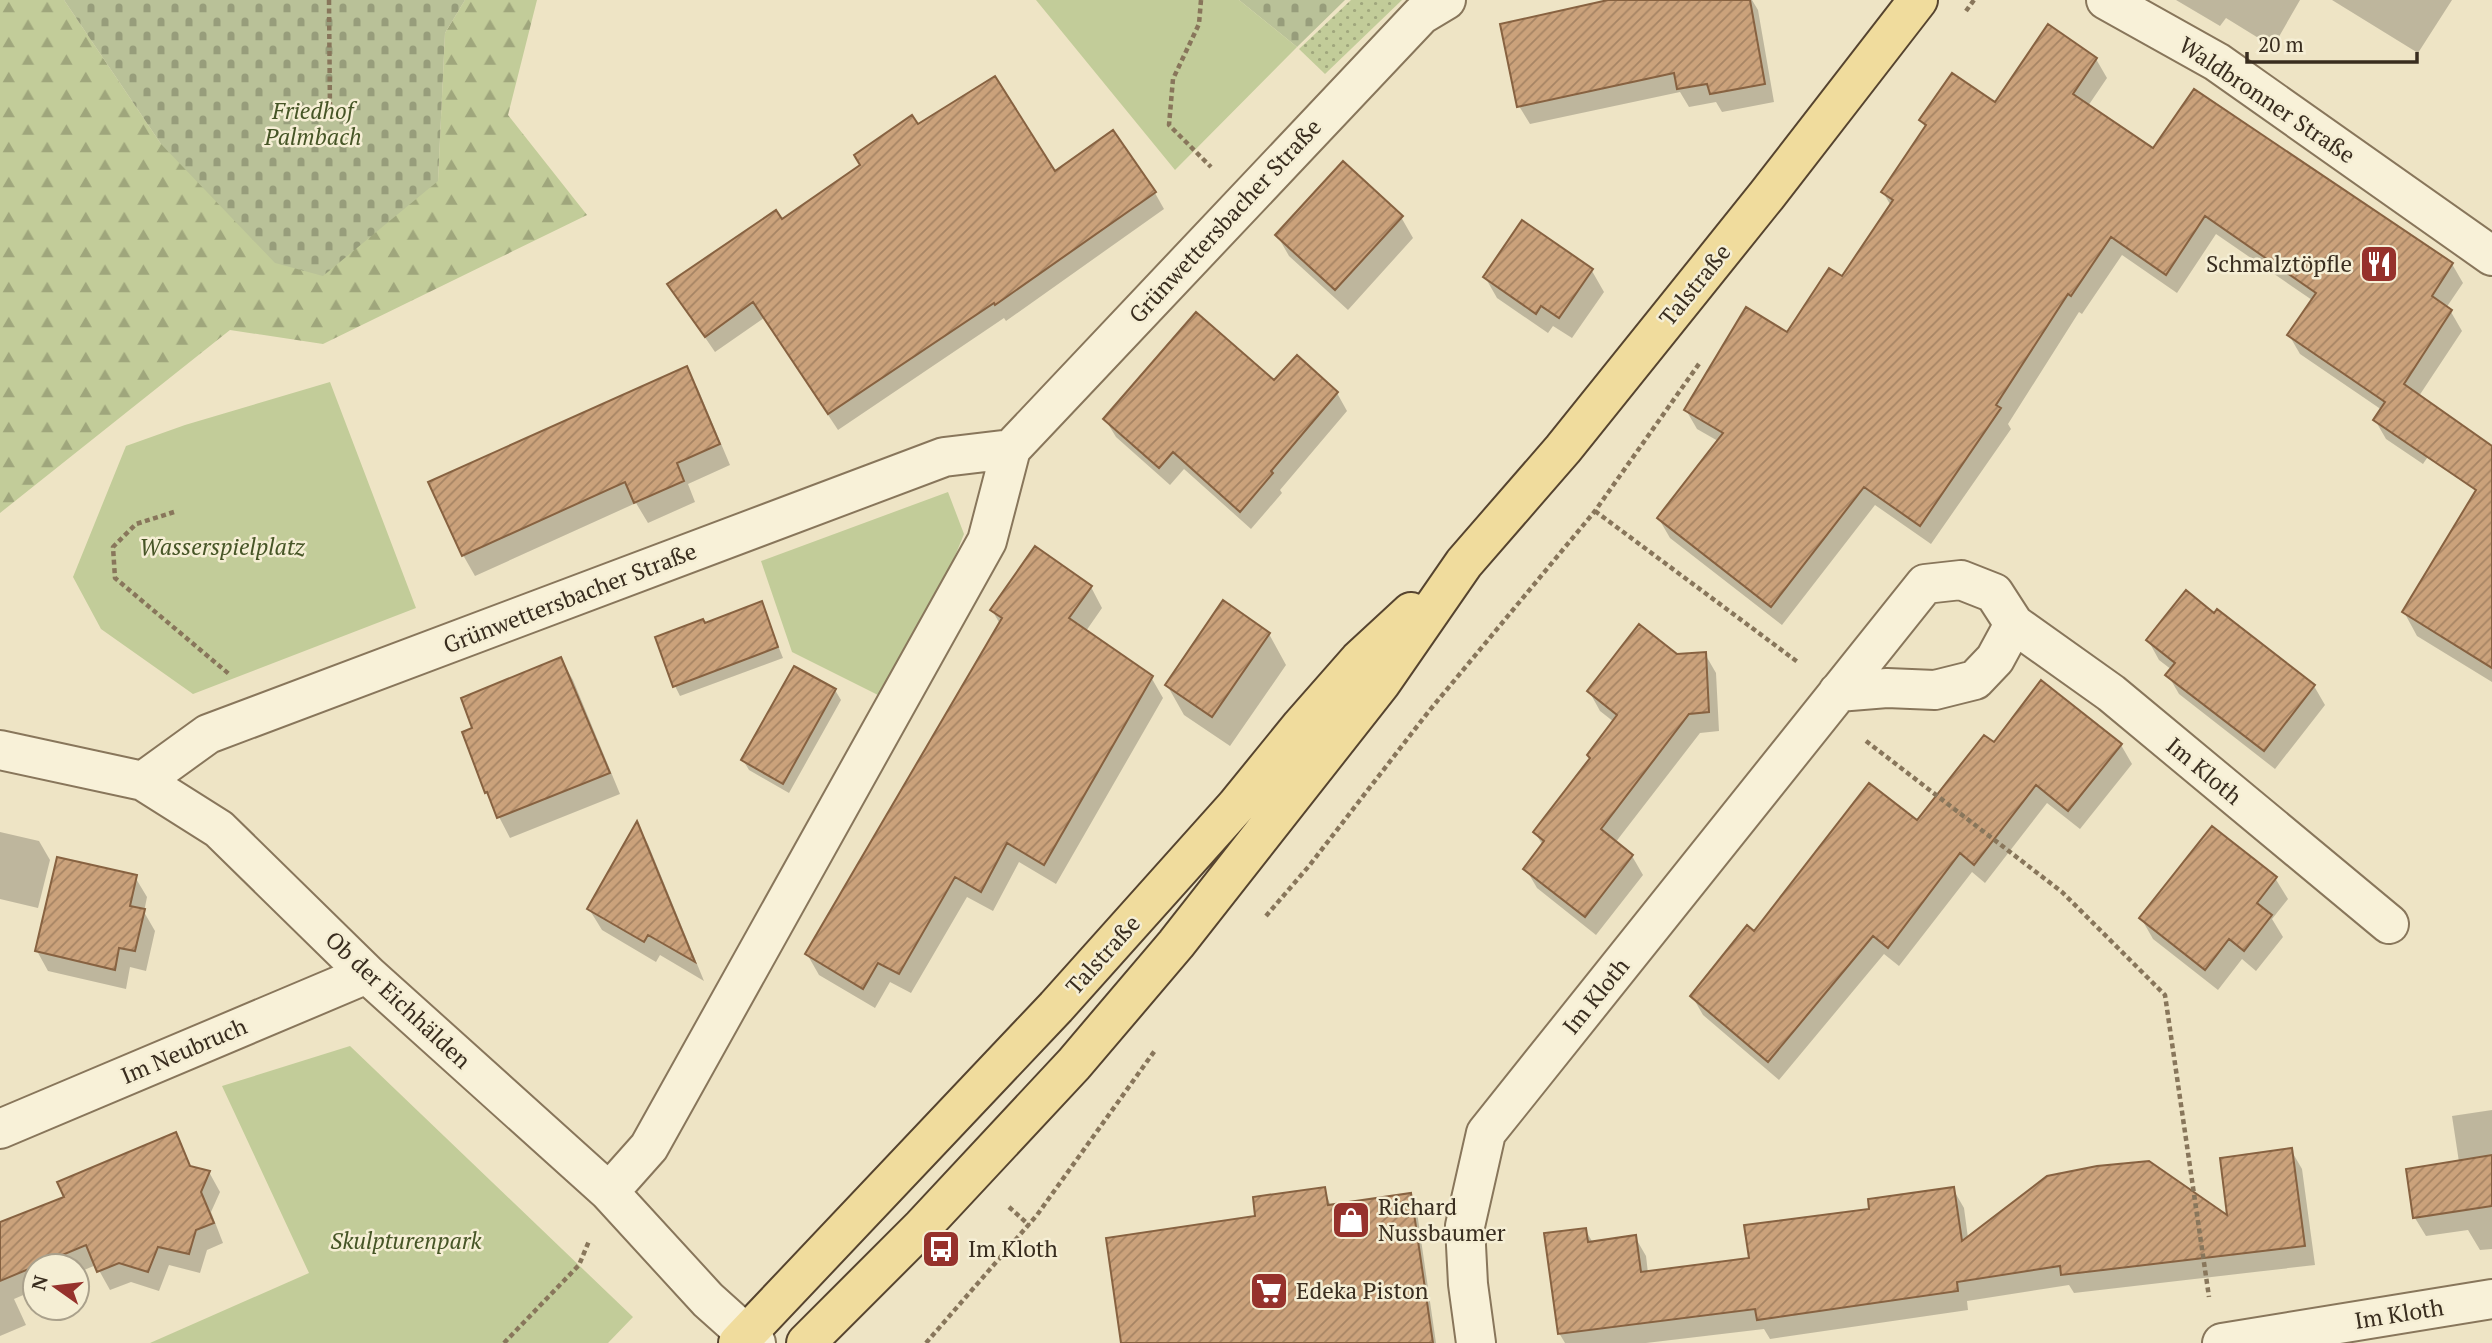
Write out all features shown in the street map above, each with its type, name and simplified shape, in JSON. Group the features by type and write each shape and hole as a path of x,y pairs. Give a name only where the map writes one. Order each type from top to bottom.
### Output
{"main road":[{"name":"Talstraße","path":"806,1343 951,1197 1074,1064 1168,954 1381,683 1464,564 1563,449 1919,0"},
{"name":"Talstraße","path":"747,1340 1056,1007 1236,806 1359,660 1464,564"}],"street":[{"name":"Grünwettersbacher Straße","path":"610,1192 649,1147 987,541 1011,449 1420,15 1446,0"},
{"name":"Waldbronner Straße","path":"2106,0 2217,62 2492,256"},
{"name":"Grünwettersbacher Straße","path":"144,781 208,734 944,457 1011,449"},
{"name":"Im Kloth","path":"1476,1343 1468,1284 1465,1226 1486,1133 1925,584 1961,580 1994,593 2014,624 2111,693 2389,924"},
{"path":"1831,700 1887,688 1935,690 1975,680 1995,659 2014,624"},
{"name":"Ob der Eichhälden","path":"0,750 144,781 219,829 367,974 610,1192 747,1340"},
{"name":"Im Neubruch","path":"0,1129 367,974"},
{"name":"Im Kloth","path":"2222,1343 2492,1299"}],"path":[{"path":"329,0 330,113"},
{"path":"1200,155 1169,125 1174,79 1199,24 1202,0"},
{"path":"1958,22 1975,0"},
{"path":"1257,926 1309,866 1429,711 1595,511 1708,352"},
{"path":"1595,511 1831,700 2062,892 2165,995 2211,1306"},
{"path":"173,512 136,524 113,547 115,578 226,671 264,714"},
{"path":"926,1343 1029,1225 1164,1038"},
{"path":"504,1343 579,1265 610,1192"},
{"path":"1006,1204 1029,1225"}],"green space":[{"path":"0,0 64,0 161,144 438,181 445,33 465,0 537,0 508,115 587,215 323,344 230,330 0,513"},
{"name":"Friedhof Palmbach","path":"64,0 465,0 445,33 438,181 323,276 275,263 161,144"},
{"path":"1036,0 1239,0 1297,47 1175,170"},
{"path":"1239,0 1345,0 1297,47"},
{"path":"1351,0 1402,0 1325,74 1299,49"},
{"name":"Wasserspielplatz","path":"330,382 416,608 193,694 101,629 73,577 126,446 185,425"},
{"path":"948,492 964,534 942,588 878,695 792,652 761,561"},
{"name":"Skulpturenpark","path":"350,1046 633,1317 608,1343 150,1343 309,1273 222,1086"}],"building":[{"path":"1608,0 1750,0 1765,84 1710,94 1707,84 1677,89 1674,73 1517,107 1500,24"},
{"path":"2048,24 2097,58 2073,94 2153,148 2194,89 2453,263 2432,296 2452,310 2404,384 2492,446 2492,668 2402,612 2476,490 2373,420 2385,402 2287,335 2316,293 2205,216 2166,275 2111,237 2071,296 2068,294 1996,405 2001,408 1920,526 1864,487 1771,607 1657,518 1723,433 1684,410 1746,307 1787,332 1829,268 1842,276 1893,200 1881,192 1926,125 1919,120 1952,73 1995,102"},
{"path":"995,76 1055,171 1113,130 1156,192 995,305 994,303 828,414 753,302 705,337 667,284 776,210 782,219 860,165 854,155 912,115 918,124"},
{"path":"1343,161 1403,216 1335,290 1275,235"},
{"path":"1522,220 1593,269 1559,318 1541,306 1536,314 1483,277"},
{"path":"1196,312 1274,380 1297,355 1338,392 1240,512 1173,452 1159,468 1103,419"},
{"path":"687,366 720,444 677,463 684,481 634,503 625,482 462,556 428,482"},
{"path":"1035,546 1092,586 1069,618 1153,676 1044,865 1007,843 981,892 955,877 899,974 878,963 863,989 805,954 1002,618 990,610"},
{"path":"2186,590 2214,613 2217,609 2315,685 2264,751 2165,675 2175,663 2146,640"},
{"path":"1223,600 1270,633 1212,717 1165,685"},
{"path":"762,601 778,647 673,687 655,637 703,619 705,623"},
{"path":"1639,624 1677,654 1706,652 1709,712 1689,714 1601,829 1633,855 1585,917 1523,869 1544,841 1533,832 1590,758 1587,755 1617,715 1587,691"},
{"path":"561,657 610,773 497,818 462,732 472,728 461,698"},
{"path":"794,666 836,689 783,784 741,760"},
{"path":"2041,680 2122,744 2068,811 2036,785 1974,865 1960,853 1888,948 1873,936 1768,1062 1690,996 1747,925 1754,931 1869,783 1917,820 1984,735 1994,742"},
{"path":"637,821 695,962 648,935 644,942 587,909"},
{"path":"2212,826 2277,877 2257,903 2272,915 2244,951 2229,939 2205,970 2139,918"},
{"path":"57,857 137,875 130,906 145,909 135,951 119,948 115,970 35,951"},
{"path":"176,1132 190,1166 210,1171 201,1192 214,1223 196,1230 189,1254 158,1247 148,1272 119,1263 97,1272 86,1245 69,1252 21,1252 21,1272 0,1281 0,1222 64,1197 57,1182"},
{"path":"2292,1148 2305,1246 2061,1275 2060,1266 1957,1282 1958,1291 1757,1320 1755,1309 1558,1334 1544,1233 1586,1228 1588,1242 1636,1235 1641,1272 1749,1258 1744,1225 1869,1209 1868,1199 1954,1187 1962,1241 2047,1176 2097,1166 2149,1161 2227,1215 2220,1158"},
{"path":"2492,1155 2492,1206 2413,1218 2406,1169"},
{"name":"Edeka Piston","path":"1325,1187 1328,1205 1411,1193 1433,1343 1121,1343 1106,1238 1255,1216 1253,1197"}],"place":[{"name":"Schmalztöpfle","path":"2379,264"},
{"name":"Richard Nussbaumer","path":"1351,1220"},
{"name":"Im Kloth","path":"941,1249"},
{"name":"Edeka Piston","path":"1269,1291"}]}
